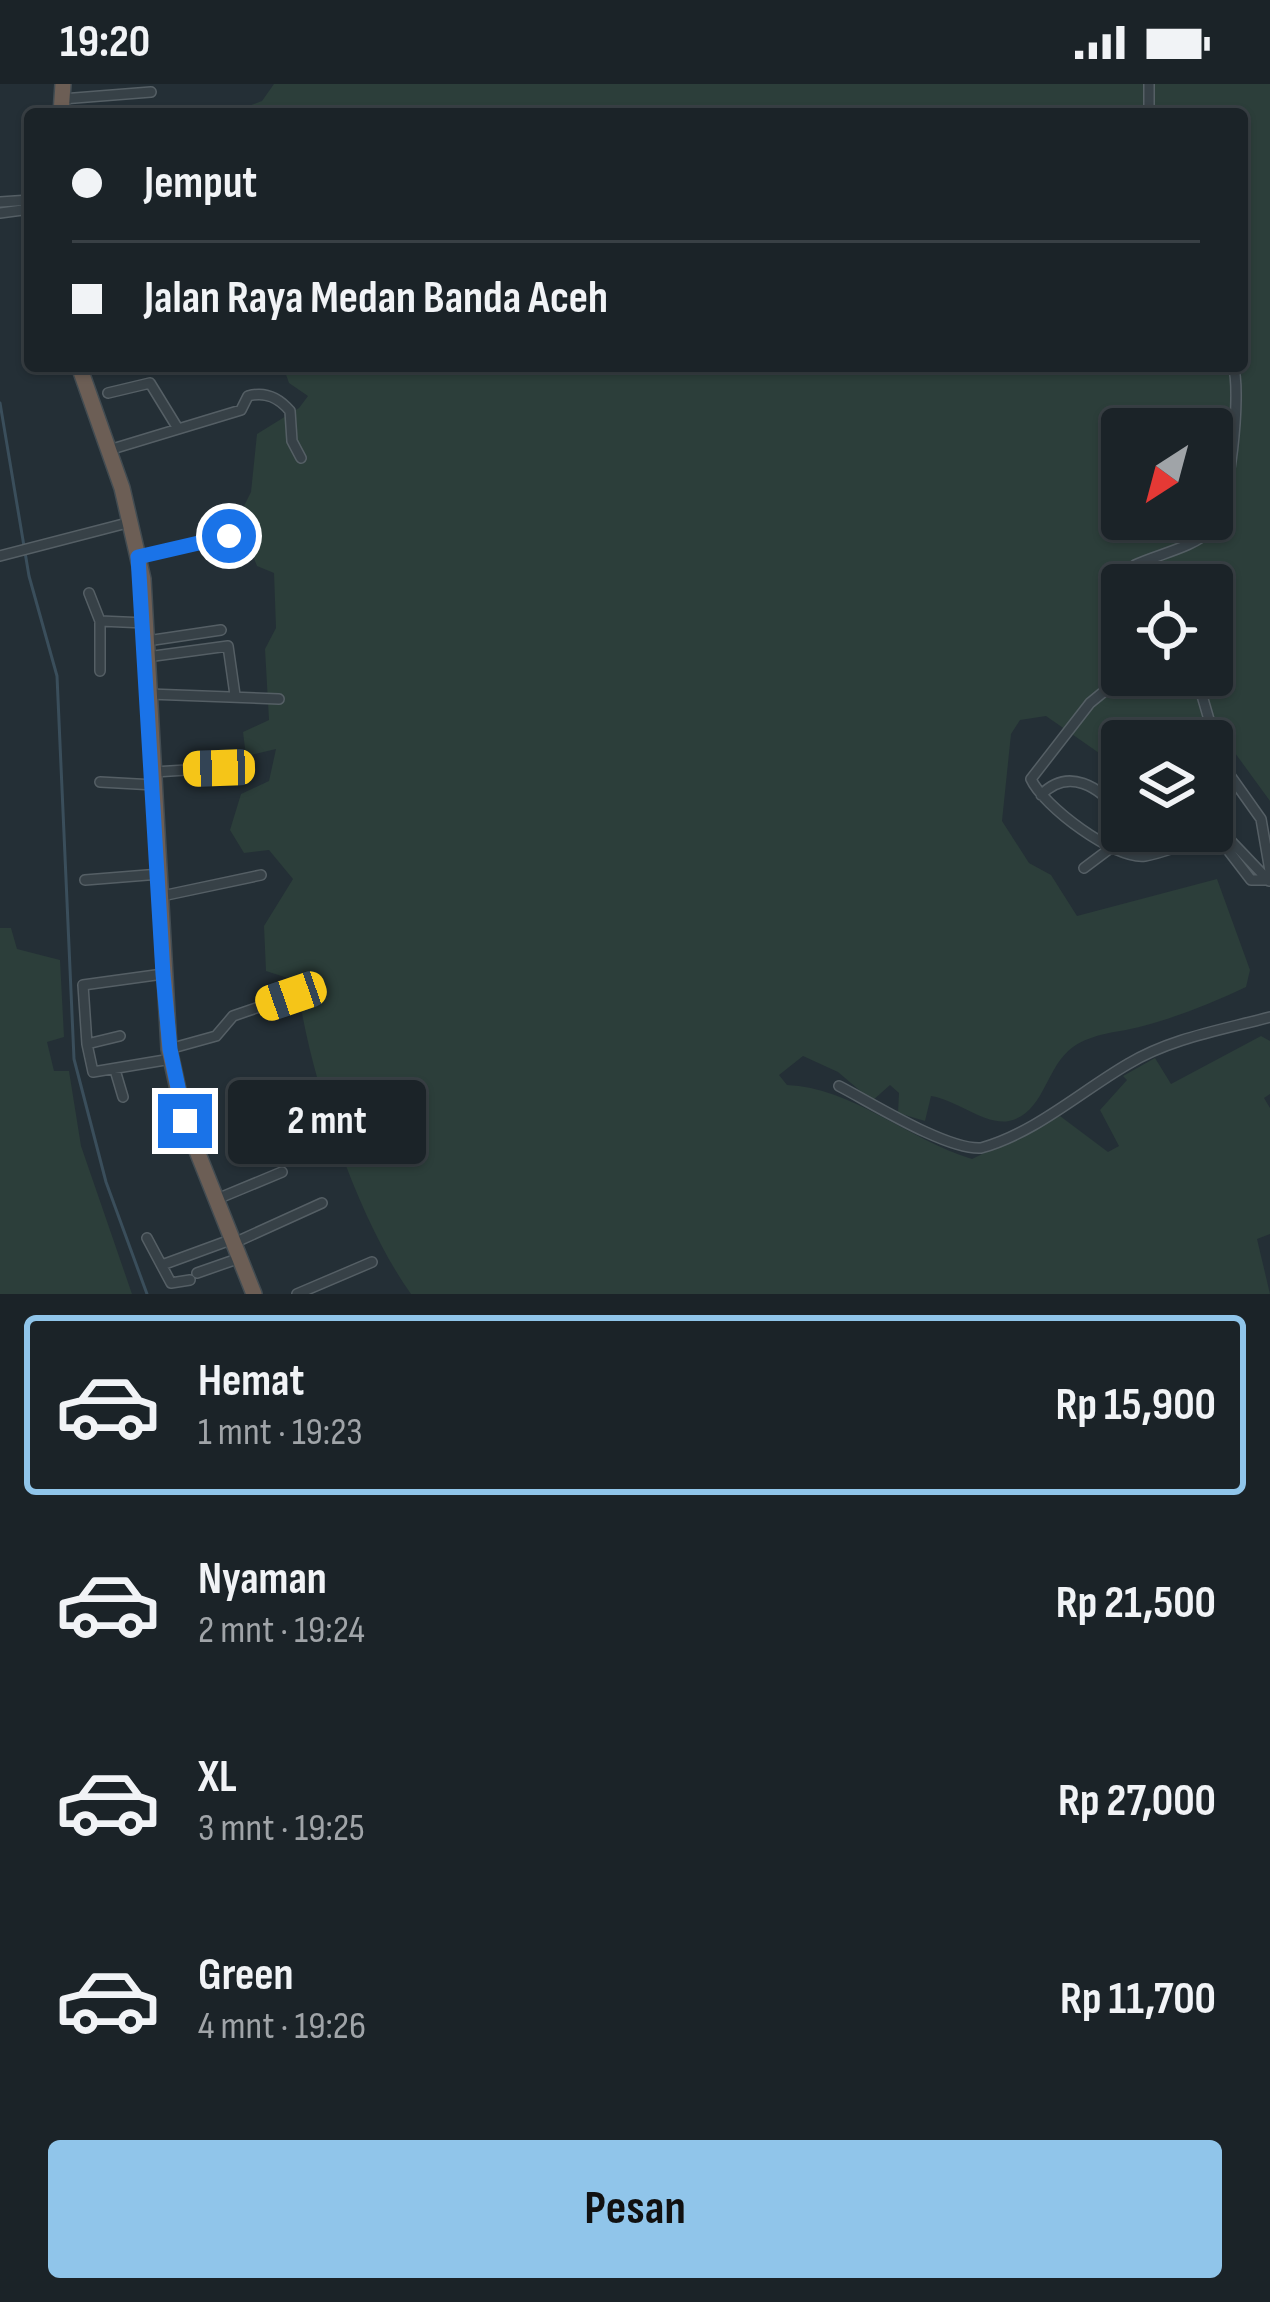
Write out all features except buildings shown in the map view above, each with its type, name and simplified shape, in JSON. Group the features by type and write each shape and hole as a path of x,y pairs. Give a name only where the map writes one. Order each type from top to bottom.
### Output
{"highway":[{"path":"81,372 109,450 138,557 146,622 170,1054 185,1121 254,1294"}],"street":[{"path":"62,99 151,92"},
{"path":"1137,564 1204,535 1219,517 1237,394 1234,372"},
{"path":"108,393 150,383 177,428"},
{"path":"109,450 241,410 248,396 266,394 290,411 292,441 301,458"},
{"path":"0,556 131,522"},
{"path":"138,557 229,536"},
{"path":"89,593 100,621 100,671"},
{"path":"100,621 146,622"},
{"path":"147,649 221,630"},
{"path":"147,649 228,646 235,695"},
{"path":"149,694 279,699"},
{"path":"1101,694 1031,779 1041,795 1101,839"},
{"path":"1202,696 1222,764 1262,819 1270,878"},
{"path":"100,782 219,768"},
{"path":"1041,795 1070,779 1101,794"},
{"path":"1233,843 1270,878"},
{"path":"1084,868 1105,852"},
{"path":"1129,852 1142,856 1158,852"},
{"path":"1230,852 1251,880 1270,878"},
{"path":"86,880 160,874"},
{"path":"162,896 261,875"},
{"path":"163,974 83,985 92,1072 170,1054 216,1036 228,1018 291,996"},
{"path":"839,1086 909,1123 964,1147 981,1148 1089,1092 1131,1062 1206,1033 1270,1017"},
{"path":"87,1044 120,1036"},
{"path":"115,1070 123,1097"},
{"path":"217,1198 282,1172"},
{"path":"148,1238 174,1285 322,1202"},
{"path":"162,1265 236,1247"},
{"path":"297,1294 372,1262"}],"green space":[{"path":"274,84 1270,84 1270,801 1233,754 1233,720 1101,720 1101,754 1046,716 1020,720 1011,734 1002,821 1029,863 1051,875 1077,916 1217,879 1250,970 1246,987 1170,1018 1081,1042 1056,1066 1030,1109 1009,1121 990,1120 931,1096 925,1121 898,1113 899,1093 890,1085 872,1101 838,1072 803,1056 779,1075 787,1085 857,1104 972,1159 1060,1116 1108,1152 1119,1146 1100,1110 1127,1080 1123,1076 1155,1058 1171,1084 1261,1036 1270,1041 1270,1094 1264,1098 1270,1108 1270,1234 1257,1239 1270,1294 411,1294 372,1226 338,1144 312,1058 297,981 266,971 264,926 293,879 269,850 244,853 230,830 241,794 269,781 276,749 246,756 243,732 269,720 265,649 276,628 274,573 257,566 238,518 251,492 257,434 299,408 308,396 289,383 285,372 1248,372 1248,108 244,108 262,101"},
{"path":"0,928 11,928 17,949 60,960 64,1037 47,1042 54,1071 69,1071 81,1146 132,1294 0,1294"}],"waterway":[{"path":"0,403 29,576 57,676 74,1059 106,1182 147,1294"}],"route":[{"path":"185,1121 170,1049 163,974 145,601 138,557 229,536"}]}
